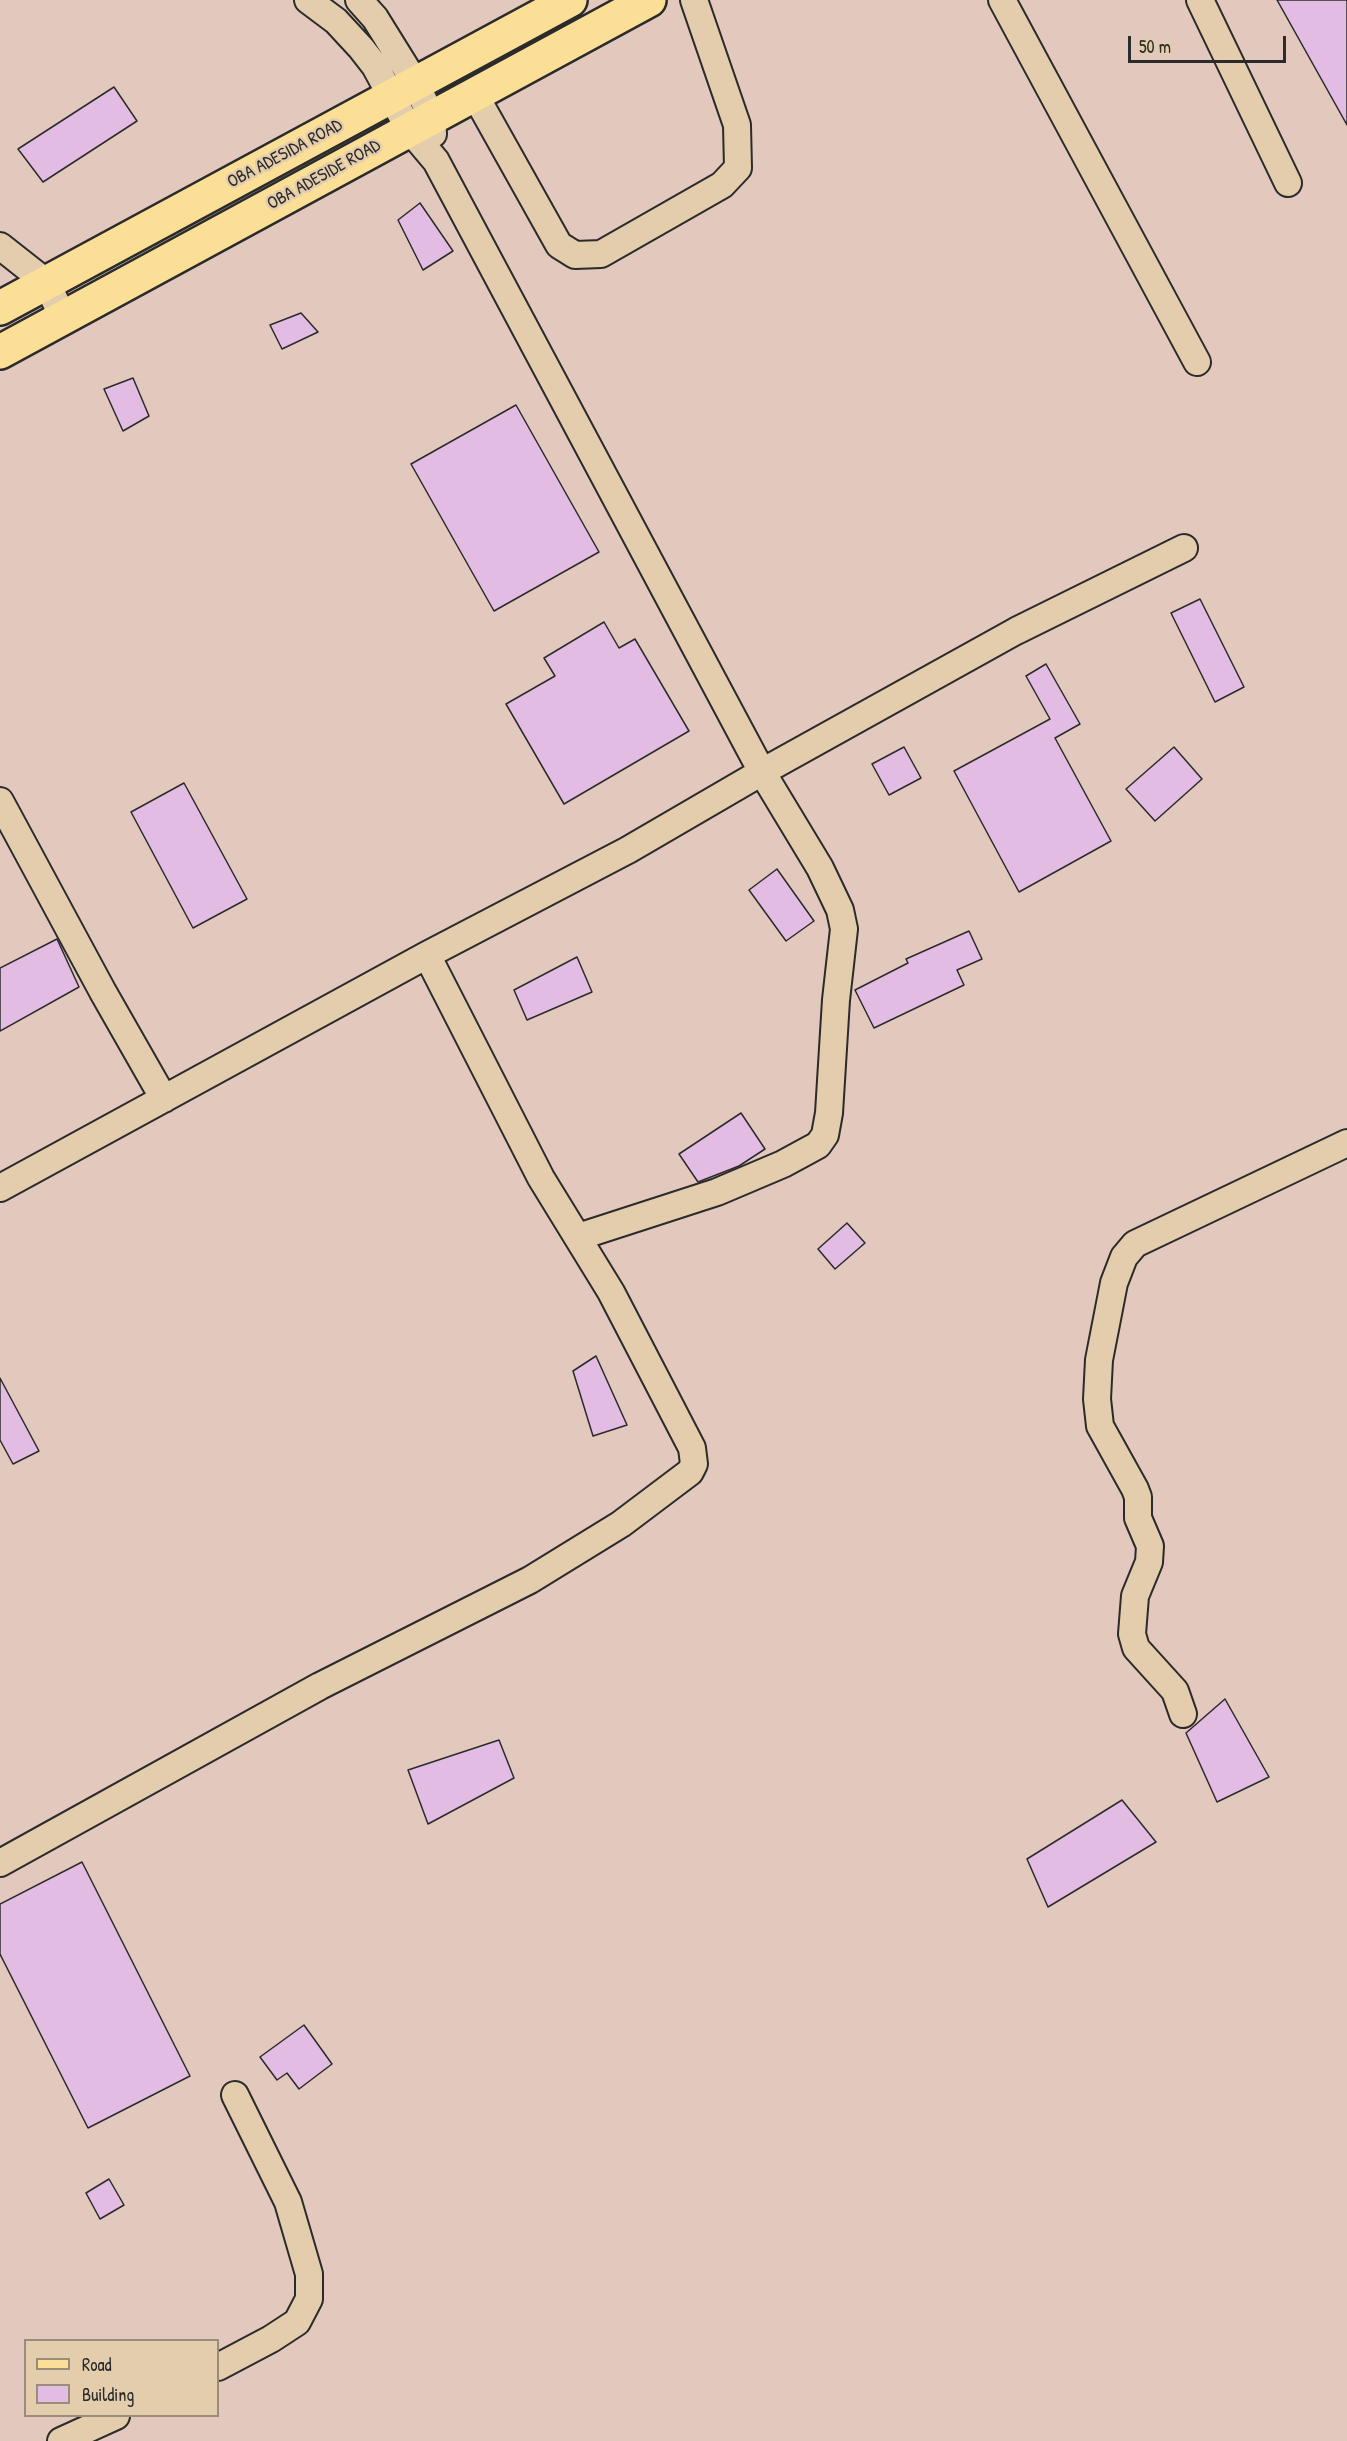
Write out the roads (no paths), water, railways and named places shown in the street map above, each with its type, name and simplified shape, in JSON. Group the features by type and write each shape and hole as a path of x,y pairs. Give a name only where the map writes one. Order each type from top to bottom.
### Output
{"main road":[{"name":"OBA ADESIDE ROAD","path":"0,352 649,0"},
{"name":"OBA ADESIDA ROAD","path":"0,308 404,90 552,4"}],"street":[{"path":"359,0 375,18 436,161 762,772 820,868 840,910 844,930 836,1000 829,1113 825,1135 818,1145 783,1164 728,1187 578,1237"},
{"path":"475,95 559,245 575,255 601,254 722,185 738,168 737,125 694,0"},
{"path":"1002,0 1197,362"},
{"path":"1200,0 1288,183"},
{"path":"322,4 375,66 404,90"},
{"path":"0,246 46,283 63,318"},
{"path":"0,1188 427,956 628,850 762,772 1016,631 1184,548"},
{"path":"0,801 103,992 164,1099"},
{"path":"0,1863 320,1686 530,1580 621,1524 690,1472 693,1464 692,1448 611,1293 541,1178 427,956"},
{"path":"1183,1714 1175,1691 1136,1648 1132,1634 1135,1596 1149,1562 1150,1546 1138,1518 1138,1497 1135,1489 1100,1426 1097,1399 1099,1360 1114,1283 1125,1257 1135,1244 1347,1143"},
{"path":"219,2366 271,2339 297,2322 309,2300 309,2274 288,2202 235,2095"},
{"path":"61,2441 112,2417"}]}
